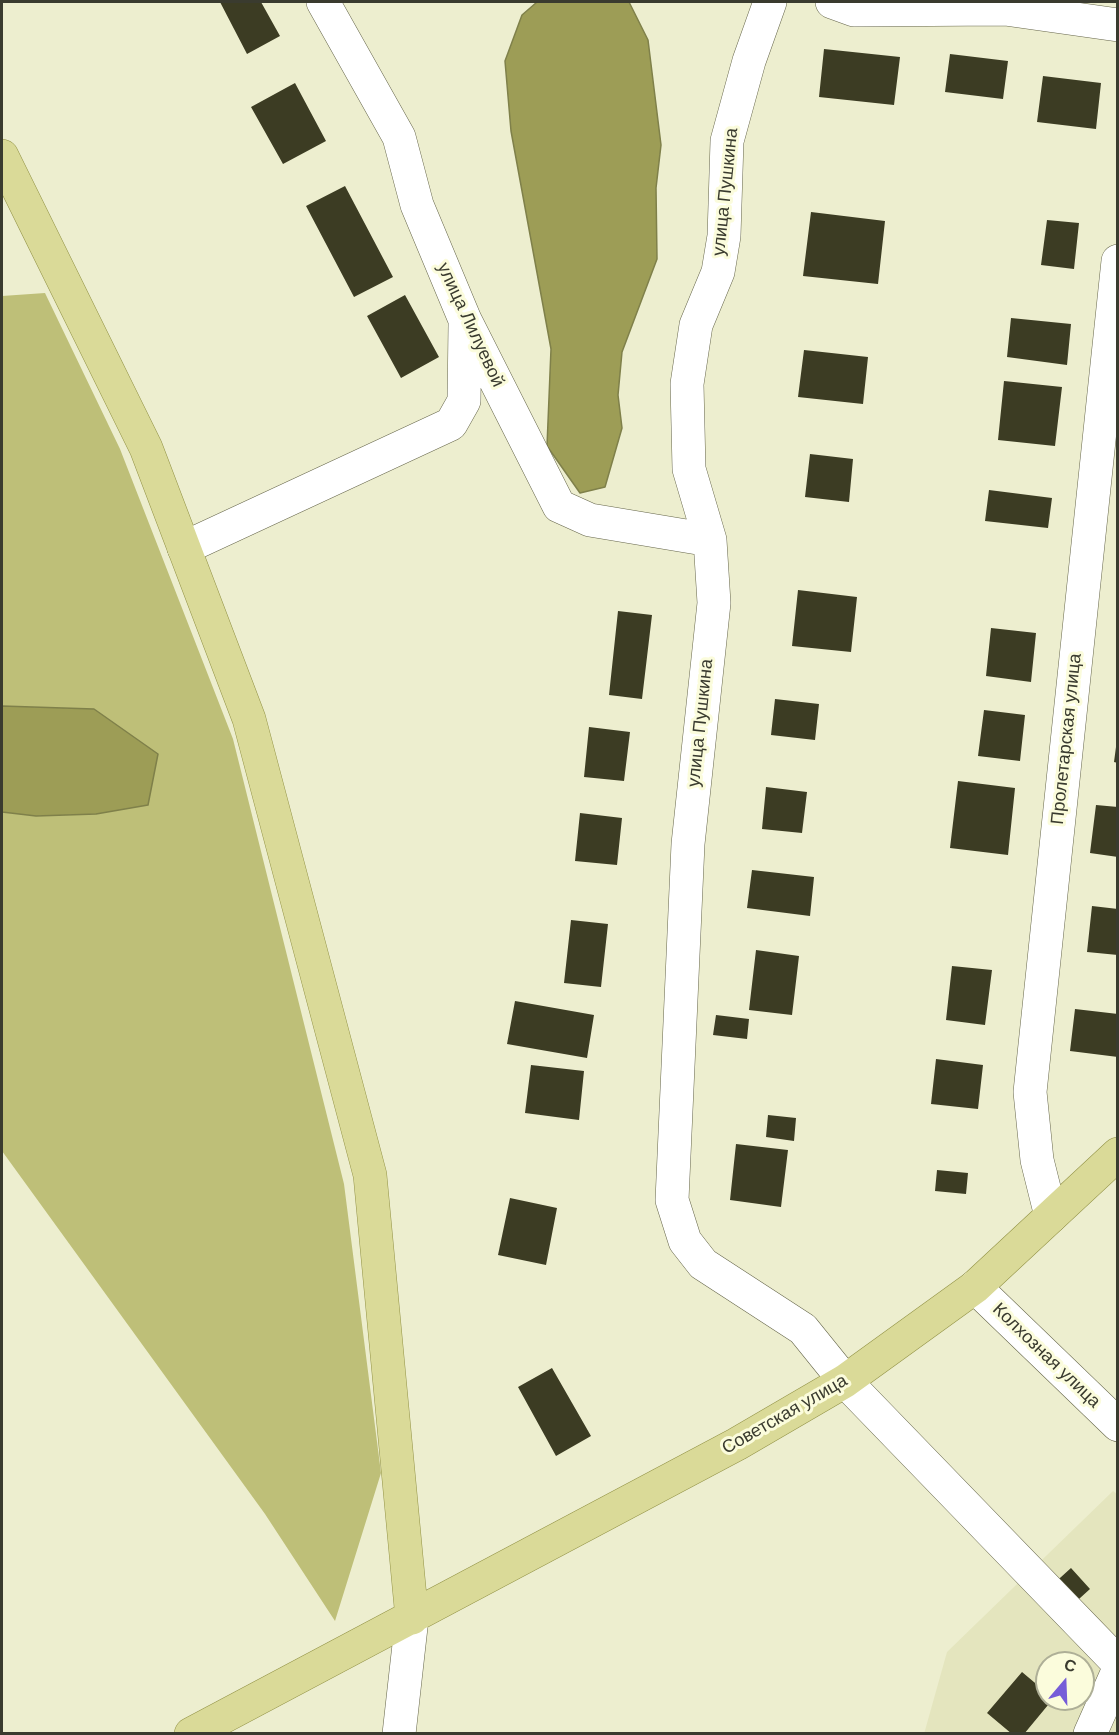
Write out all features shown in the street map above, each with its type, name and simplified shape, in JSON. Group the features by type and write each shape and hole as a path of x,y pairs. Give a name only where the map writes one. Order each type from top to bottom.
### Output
{"main road":[{"path":"2,156 146,448 249,719 370,1175 412,1618"},
{"name":"Советская улица","path":"191,1734 737,1444 844,1381 975,1287 1118,1154"}],"street":[{"name":"улица Лилуевой","path":"322,2 399,137 417,205 465,320 559,506 590,520 710,540"},
{"name":"улица Пушкина","path":"770,2 749,62 727,141 724,236 718,272 696,325 687,384 690,469 710,540 714,603 688,844 672,1200 685,1241 703,1264 803,1329 844,1381 1118,1663"},
{"path":"832,2 854,10 1005,9 1118,25"},
{"name":"Пролетарская улица","path":"1051,1216 1037,1160 1030,1092 1118,261"},
{"path":"184,548 452,424 464,401 465,320"},
{"name":"Колхозная улица","path":"975,1287 1118,1425"},
{"path":"399,1734 412,1618"},
{"path":"1090,1734 1118,1671"}],"shaded area":[{"path":"537,2 629,2 648,40 661,145 656,188 657,259 622,352 618,395 622,428 605,487 580,493 547,446 551,349 511,131 505,61 522,15"},
{"path":"2,706 94,709 158,754 148,805 96,814 36,816 2,812"},
{"path":"1113,1491 1118,1495 1117,1733 924,1734 947,1652"}],"green space":[{"path":"45,293 120,449 233,739 344,1184 381,1473 335,1621 265,1514 2,1151 2,812 36,816 96,814 94,709 2,706 2,296"}],"building":[{"path":"220,2 261,2 280,36 247,54"},
{"path":"824,49 900,57 894,105 819,97"},
{"path":"950,54 1008,61 1003,99 945,92"},
{"path":"1043,76 1101,83 1096,129 1037,122"},
{"path":"295,83 326,141 283,164 251,107"},
{"path":"345,186 393,277 354,297 306,206"},
{"path":"811,212 885,221 878,284 803,276"},
{"path":"1047,220 1079,223 1074,269 1041,265"},
{"path":"405,295 439,357 401,378 367,316"},
{"path":"1011,318 1071,324 1067,365 1007,357"},
{"path":"804,350 868,357 863,404 798,397"},
{"path":"1004,381 1062,387 1055,446 998,440"},
{"path":"810,454 853,459 849,502 805,497"},
{"path":"989,490 1052,498 1048,528 985,521"},
{"path":"798,590 857,597 851,652 792,646"},
{"path":"618,611 652,615 642,699 609,695"},
{"path":"991,628 1036,633 1031,682 986,676"},
{"path":"775,699 819,704 815,740 771,735"},
{"path":"984,710 1025,715 1020,761 978,756"},
{"path":"589,727 630,732 624,781 584,777"},
{"path":"1116,747 1118,747 1118,763 1114,762"},
{"path":"958,781 1015,788 1008,855 950,848"},
{"path":"766,787 807,792 802,833 762,829"},
{"path":"1096,805 1118,807 1118,857 1090,853"},
{"path":"580,813 622,818 617,865 575,861"},
{"path":"752,870 814,877 810,916 747,908"},
{"path":"1092,906 1118,909 1118,955 1087,952"},
{"path":"571,920 608,924 601,987 564,983"},
{"path":"756,950 799,956 792,1015 749,1010"},
{"path":"952,966 992,970 985,1025 946,1020"},
{"path":"515,1001 594,1015 587,1058 507,1044"},
{"path":"1075,1009 1118,1014 1118,1057 1070,1051"},
{"path":"716,1015 749,1019 747,1039 713,1035"},
{"path":"936,1059 983,1065 978,1109 931,1104"},
{"path":"531,1065 584,1071 579,1120 525,1113"},
{"path":"768,1115 796,1118 794,1141 766,1137"},
{"path":"736,1144 788,1150 781,1207 730,1200"},
{"path":"937,1170 968,1173 966,1194 935,1191"},
{"path":"510,1198 557,1208 546,1265 498,1255"},
{"path":"552,1368 591,1436 556,1456 518,1387"},
{"path":"1071,1568 1090,1589 1059,1617 1040,1596"},
{"path":"1022,1672 1035,1683 1035,1711 1043,1711 1024,1734 1012,1734 987,1713"}]}
